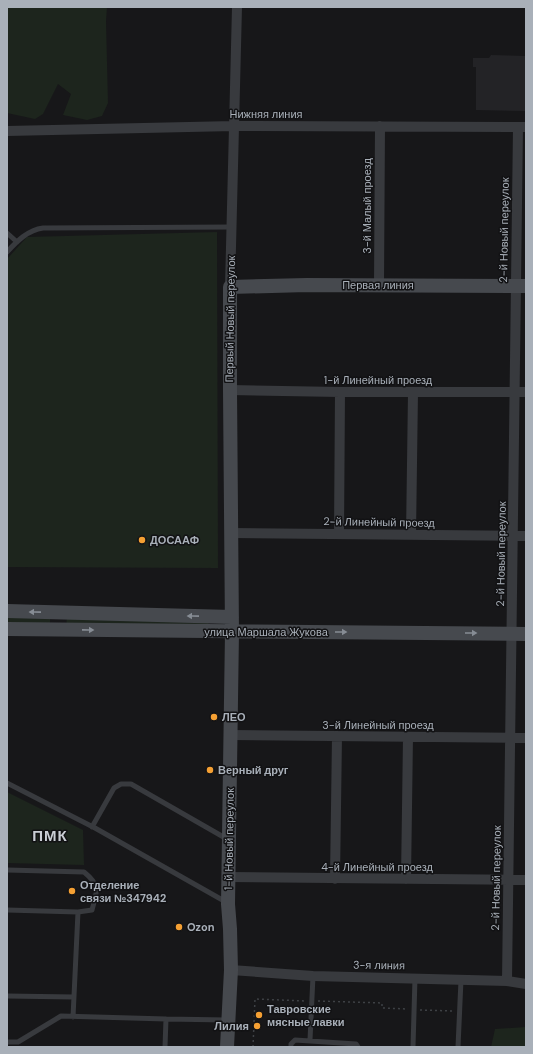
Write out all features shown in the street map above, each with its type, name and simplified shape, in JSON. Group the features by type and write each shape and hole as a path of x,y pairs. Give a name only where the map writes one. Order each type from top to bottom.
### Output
{"main road":[{"name":"Первая линия","path":"230,287 307,285 521,286"},
{"name":"Первый Новый переулок","path":"230,287 232,632"},
{"name":"улица Маршала Жукова","path":"7,611 232,617"},
{"path":"57,630 58,612"},
{"name":"улица Маршала Жукова","path":"7,629 526,634"},
{"name":"1-й Новый переулок","path":"227,1047 230,970 230,929 228,904 232,632"}],"street":[{"name":"Первый Новый переулок","path":"230,287 237,7"},
{"name":"Нижняя линия","path":"7,131 234,126 522,127"},
{"name":"3-й Малый проезд","path":"379,285 380,126"},
{"name":"2-й Новый переулок","path":"507,981 514,392 521,286 522,127"},
{"name":"1-й Линейный проезд","path":"230,390 340,392 526,392"},
{"path":"339,534 340,392"},
{"path":"411,535 413,392"},
{"name":"2-й Линейный проезд","path":"232,533 526,536"},
{"name":"3-й Линейный проезд","path":"231,735 526,738"},
{"path":"335,879 337,736"},
{"path":"406,879 408,737"},
{"name":"4-й Линейный проезд","path":"229,877 526,880"},
{"name":"3-я линия","path":"230,970 313,976 507,981 526,984"}],"lane":[{"path":"7,252 31,231 43,228 232,227"},
{"path":"7,233 17,242"},
{"path":"7,784 92,827 228,904"},
{"path":"92,827 114,788 122,784 131,784 229,840"},
{"path":"7,870 84,872 93,880 97,893 92,910 78,912 7,910"},
{"path":"73,1017 78,912"},
{"path":"310,1040 313,976"},
{"path":"413,1047 415,978"},
{"path":"458,1047 461,980"},
{"path":"7,996 74,997"},
{"path":"7,1042 17,1044 61,1016 228,1020"},
{"path":"165,1047 166,1019"},
{"path":"291,1047 291,1044 295,1040 356,1044 358,1047"}],"path":[{"path":"253,1047 255,999 382,1003 382,1008 460,1011"}],"shaded area":[{"path":"7,7 107,7 108,103 102,116 87,120 63,115 71,94 58,84 43,114 35,119 7,113"},
{"path":"491,55 526,56 526,111 476,110 476,67 473,67 473,58 489,58"},
{"path":"217,232 218,568 7,567 7,259 27,237"},
{"path":"67,617 209,619 208,628 66,627"},
{"path":"7,618 50,618 50,627 7,626"},
{"path":"7,792 83,830 84,865 7,863"},
{"path":"526,1027 526,1047 491,1047 495,1029"}],"place":[{"name":"ДОСААФ","path":"142,540"},
{"name":"ЛЕО","path":"214,717"},
{"name":"Верный друг","path":"210,770"},
{"name":"Отделение связи №347942","path":"72,891"},
{"name":"Ozon","path":"179,927"},
{"name":"Тавровские мясные лавки","path":"259,1015"},
{"name":"Лилия","path":"257,1026"}],"district":[{"name":"ПМК","path":"50,836"}]}
